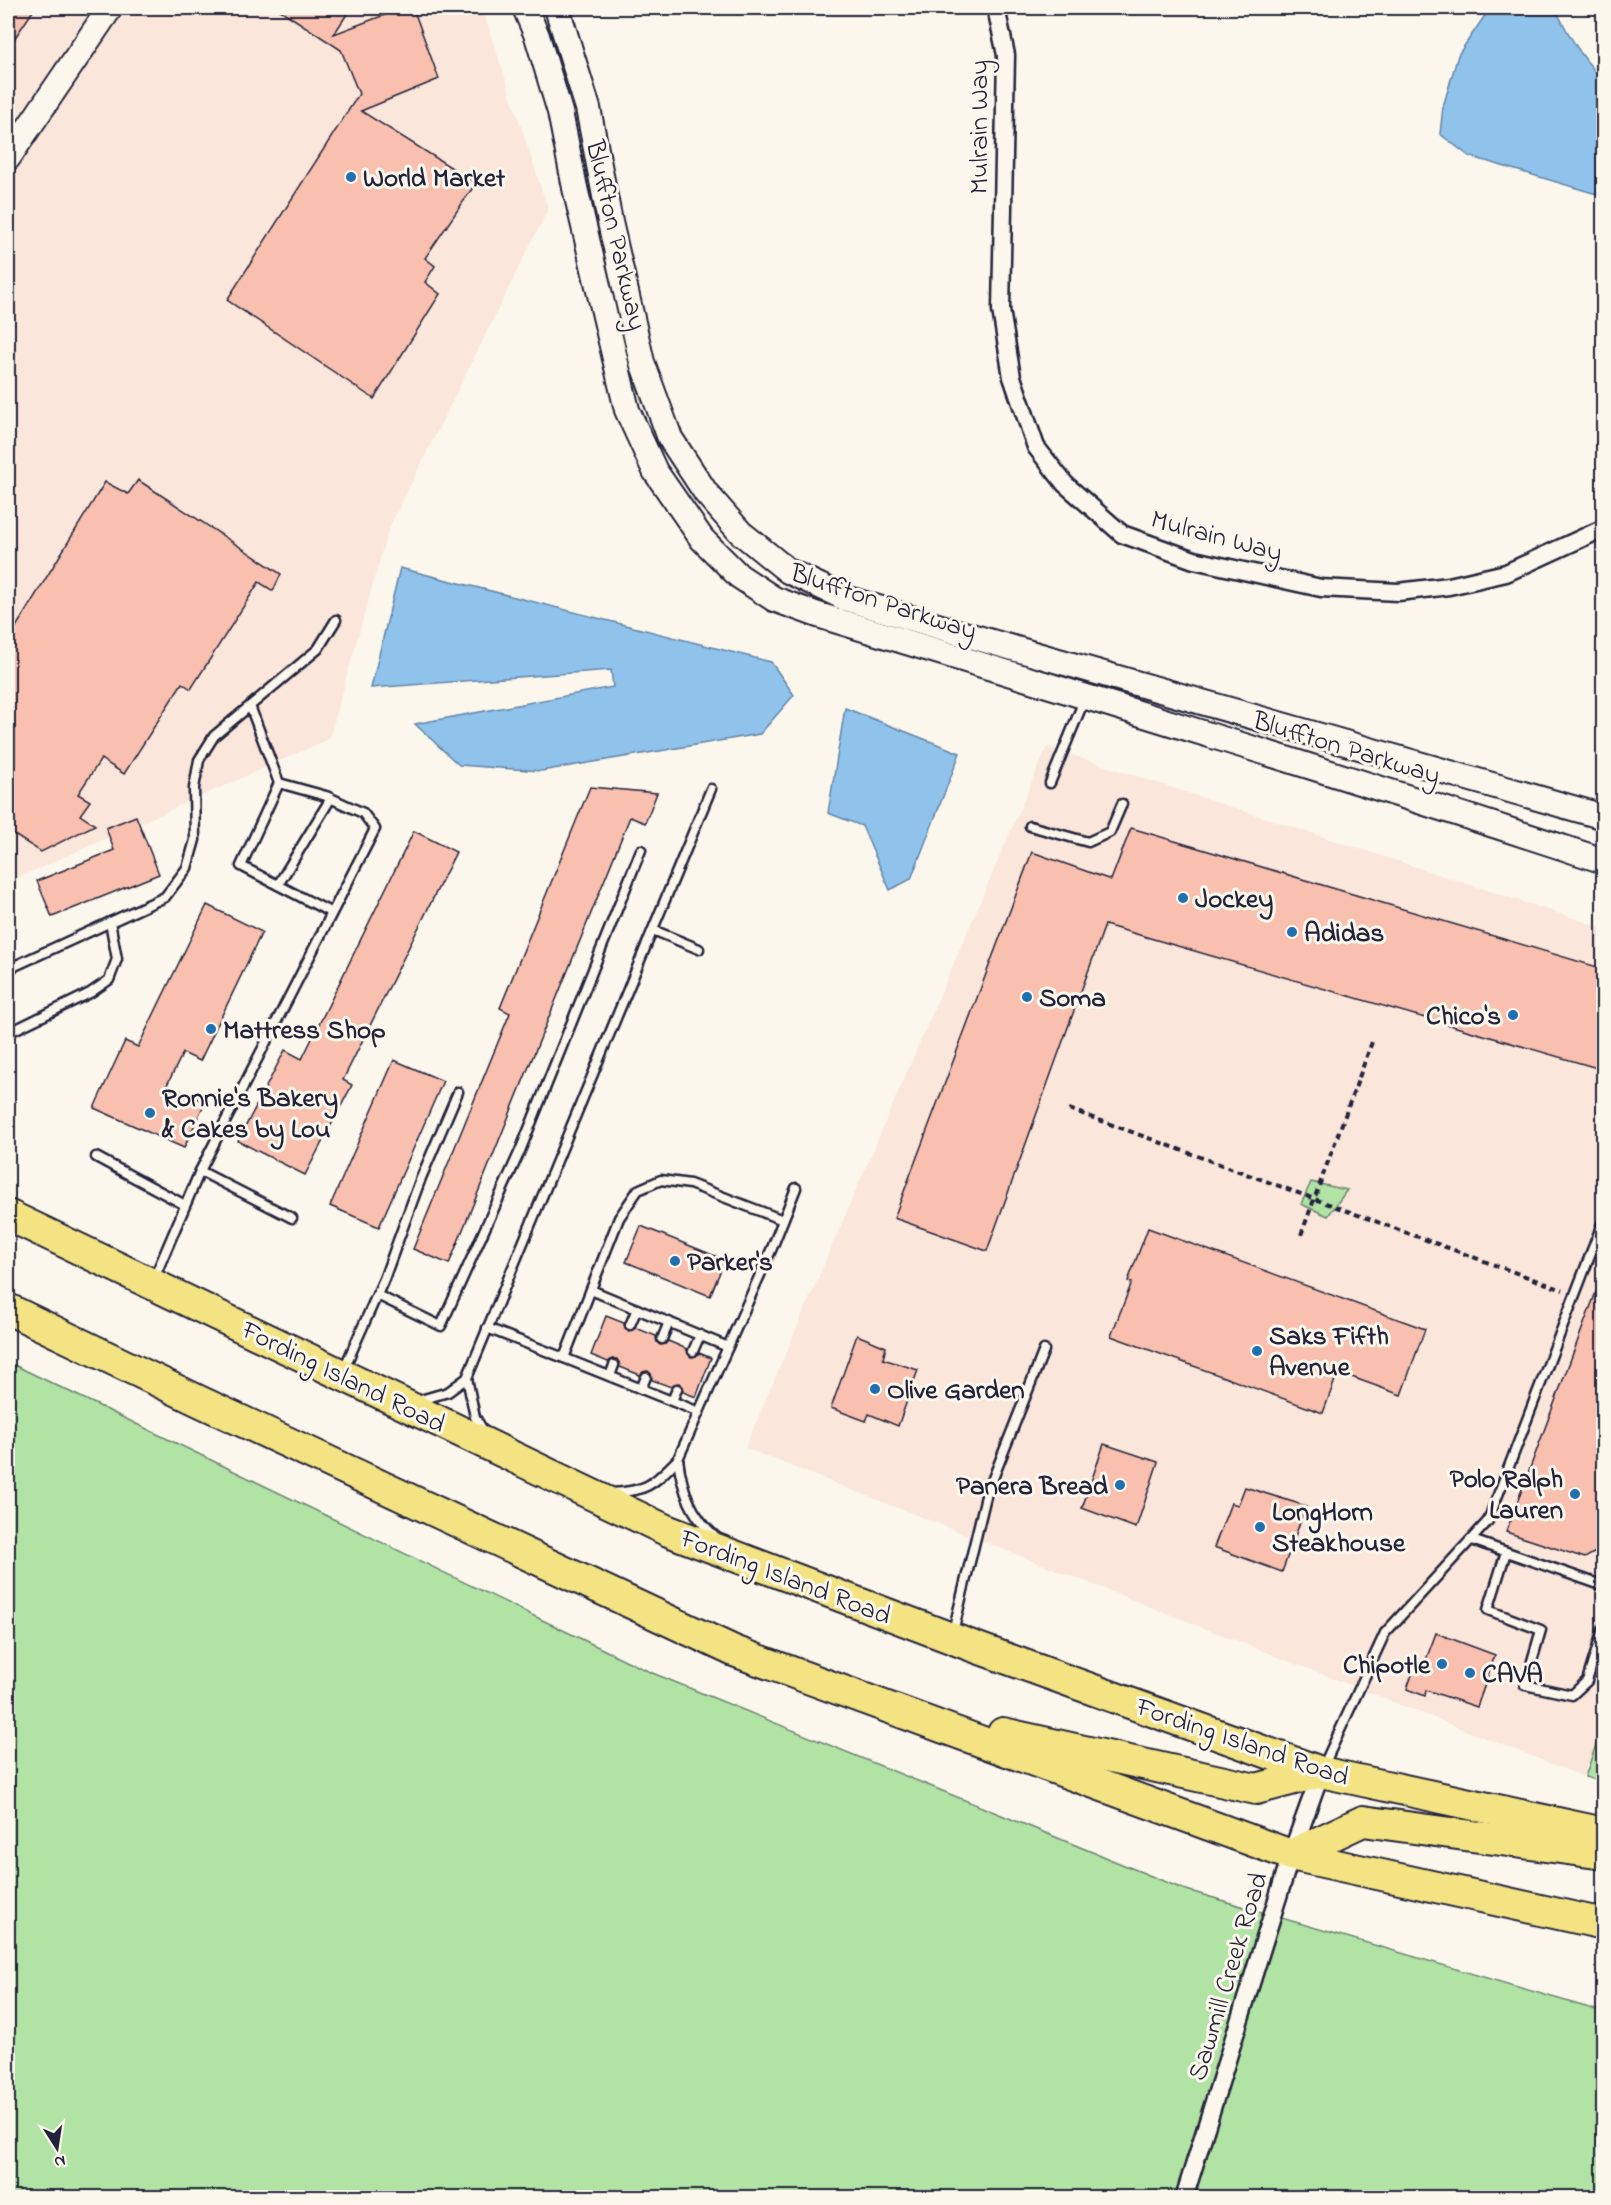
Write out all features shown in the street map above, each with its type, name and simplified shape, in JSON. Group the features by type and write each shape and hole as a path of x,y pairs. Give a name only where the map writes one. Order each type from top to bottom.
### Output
{"highway":[{"name":"Fording Island Road","path":"8,1215 666,1530 951,1639 1322,1772 1604,1833"},
{"path":"8,1309 199,1401 734,1651 1291,1855 1604,1924"},
{"path":"889,1708 1256,1789 1322,1772"},
{"path":"1291,1855 1363,1821 1604,1854"}],"main road":[{"path":"8,158 110,8"},
{"name":"Bluffton Parkway","path":"525,8 537,36 560,112 575,188 627,410 655,471 702,539 739,576 774,599 818,615 1086,696 1604,861"},
{"name":"Bluffton Parkway","path":"557,8 588,108 610,222 642,362 670,438 705,493 733,524 788,571 845,598 957,632 1604,817"}],"street":[{"name":"Mulrain Way","path":"996,8 1006,55 1001,310 1012,377 1036,447 1065,484 1122,534 1194,560 1321,588 1398,592 1449,585 1506,573 1604,528"},
{"name":"Sawmill Creek Road","path":"1184,2198 1291,1855 1322,1772"}],"lane":[{"path":"8,969 165,897 187,868 195,840 194,788 199,760 214,736 318,649 336,620"},
{"path":"1050,783 1086,696"},
{"path":"250,706 279,783 240,866 332,913"},
{"path":"152,1284 200,1170 375,829 363,813 331,798 279,783"},
{"path":"402,1404 448,1392 467,1378 711,789"},
{"path":"278,885 331,798"},
{"path":"1030,826 1089,842 1110,832 1122,804"},
{"path":"377,1295 441,1326 520,1151 641,850"},
{"path":"8,1033 90,993 109,980 117,959 110,922"},
{"path":"653,930 699,949"},
{"path":"341,1374 377,1295 458,1092"},
{"path":"96,1157 185,1205"},
{"path":"200,1170 292,1218"},
{"path":"564,1358 619,1218 638,1190 661,1180 690,1184 783,1220"},
{"path":"574,1486 612,1493 634,1491 652,1486 678,1459 796,1188"},
{"path":"1322,1772 1385,1633 1488,1521 1604,1219"},
{"path":"591,1290 728,1347"},
{"path":"630,1325 637,1309"},
{"path":"662,1338 669,1322"},
{"path":"487,1328 699,1412"},
{"path":"693,1351 700,1335"},
{"path":"951,1639 986,1496 1044,1350"},
{"path":"610,1376 614,1365"},
{"path":"641,1389 646,1377"},
{"path":"467,1378 475,1417 494,1448"},
{"path":"672,1401 677,1389"},
{"path":"678,1459 682,1484 689,1504 704,1527 745,1560"},
{"path":"1472,1540 1604,1586"},
{"path":"1506,1552 1488,1610 1541,1630 1525,1685 1572,1695 1587,1681 1604,1626"}],"path":[{"path":"1301,1235 1372,1042"},
{"path":"1069,1108 1575,1294"}],"shaded area":[{"path":"8,8 482,8 548,209 388,530 329,739 8,882"},
{"path":"1047,747 1603,928 1604,1724 1585,1777 745,1448"}],"green space":[{"path":"1311,1182 1347,1190 1328,1216 1301,1204"},
{"path":"8,1362 650,1672 1183,1889 1603,2012 1603,2197 8,2197"},
{"path":"1603,1724 1604,1782 1585,1777"}],"water":[{"path":"1490,8 1555,8 1582,55 1603,77 1603,196 1469,156 1440,134 1443,107 1458,55"},
{"path":"400,568 771,662 794,695 760,734 541,771 459,765 415,724 613,687 611,670 371,688"},
{"path":"845,708 960,753 911,879 890,890 862,826 828,813"}],"building":[{"path":"8,8 35,8 8,48"},
{"path":"277,8 351,8 334,34 403,8 413,8 439,79 361,111 476,183 425,258 435,266 425,282 440,294 374,399 227,300 359,94 341,50"},
{"path":"138,480 281,574 273,591 259,582 191,689 182,683 124,774 101,759 78,794 90,801 80,815 95,825 41,852 8,831 8,640 105,482 128,494"},
{"path":"590,787 657,793 645,823 630,817 449,1264 413,1249 510,1013 500,1008"},
{"path":"136,816 159,874 52,917 37,881 114,850 106,828"},
{"path":"1131,828 1604,969 1604,1070 1105,925 987,1251 894,1218 1032,852 1111,880"},
{"path":"414,831 456,852 343,1080 352,1085 305,1175 238,1141 285,1050 302,1059"},
{"path":"207,905 262,932 200,1061 183,1053 167,1085 205,1102 184,1148 94,1108 125,1041 138,1047"},
{"path":"394,1060 443,1081 379,1227 330,1206"},
{"name":"Parker's","path":"641,1226 725,1260 710,1296 626,1262"},
{"path":"1148,1228 1425,1329 1401,1395 1338,1372 1323,1413 1111,1336 1132,1282 1128,1281"},
{"path":"1602,1276 1604,1276 1604,1547 1585,1558 1506,1532"},
{"name":"Parker's","path":"606,1316 624,1323 628,1331 636,1328 656,1336 660,1345 668,1341 687,1349 691,1357 699,1353 711,1358 696,1397 683,1392 679,1383 671,1387 652,1380 648,1371 640,1375 620,1367 617,1359 608,1362 591,1355"},
{"name":"Olive Garden","path":"857,1335 886,1347 883,1359 918,1370 898,1426 869,1414 866,1421 831,1408"},
{"name":"Panera Bread","path":"1104,1444 1158,1462 1136,1528 1082,1508"},
{"name":"LongHorn Steakhouse","path":"1245,1487 1306,1506 1282,1572 1214,1547 1231,1503 1238,1505"},
{"path":"1436,1633 1495,1655 1477,1707 1426,1690 1425,1696 1407,1689 1413,1672 1421,1673"}],"place":[{"name":"World Market","path":"351,177"},
{"name":"Jockey","path":"1183,898"},
{"name":"Adidas","path":"1292,932"},
{"name":"Soma","path":"1027,997"},
{"name":"Chico's","path":"1513,1015"},
{"name":"Mattress Shop","path":"211,1029"},
{"name":"Ronnie's Bakery & Cakes by Lou","path":"150,1113"},
{"name":"Parker's","path":"675,1261"},
{"name":"Saks Fifth Avenue","path":"1257,1351"},
{"name":"Olive Garden","path":"875,1389"},
{"name":"Panera Bread","path":"1120,1485"},
{"name":"Polo Ralph Lauren","path":"1575,1494"},
{"name":"LongHorn Steakhouse","path":"1260,1527"},
{"name":"Chipotle","path":"1442,1664"},
{"name":"CAVA","path":"1470,1673"}]}
